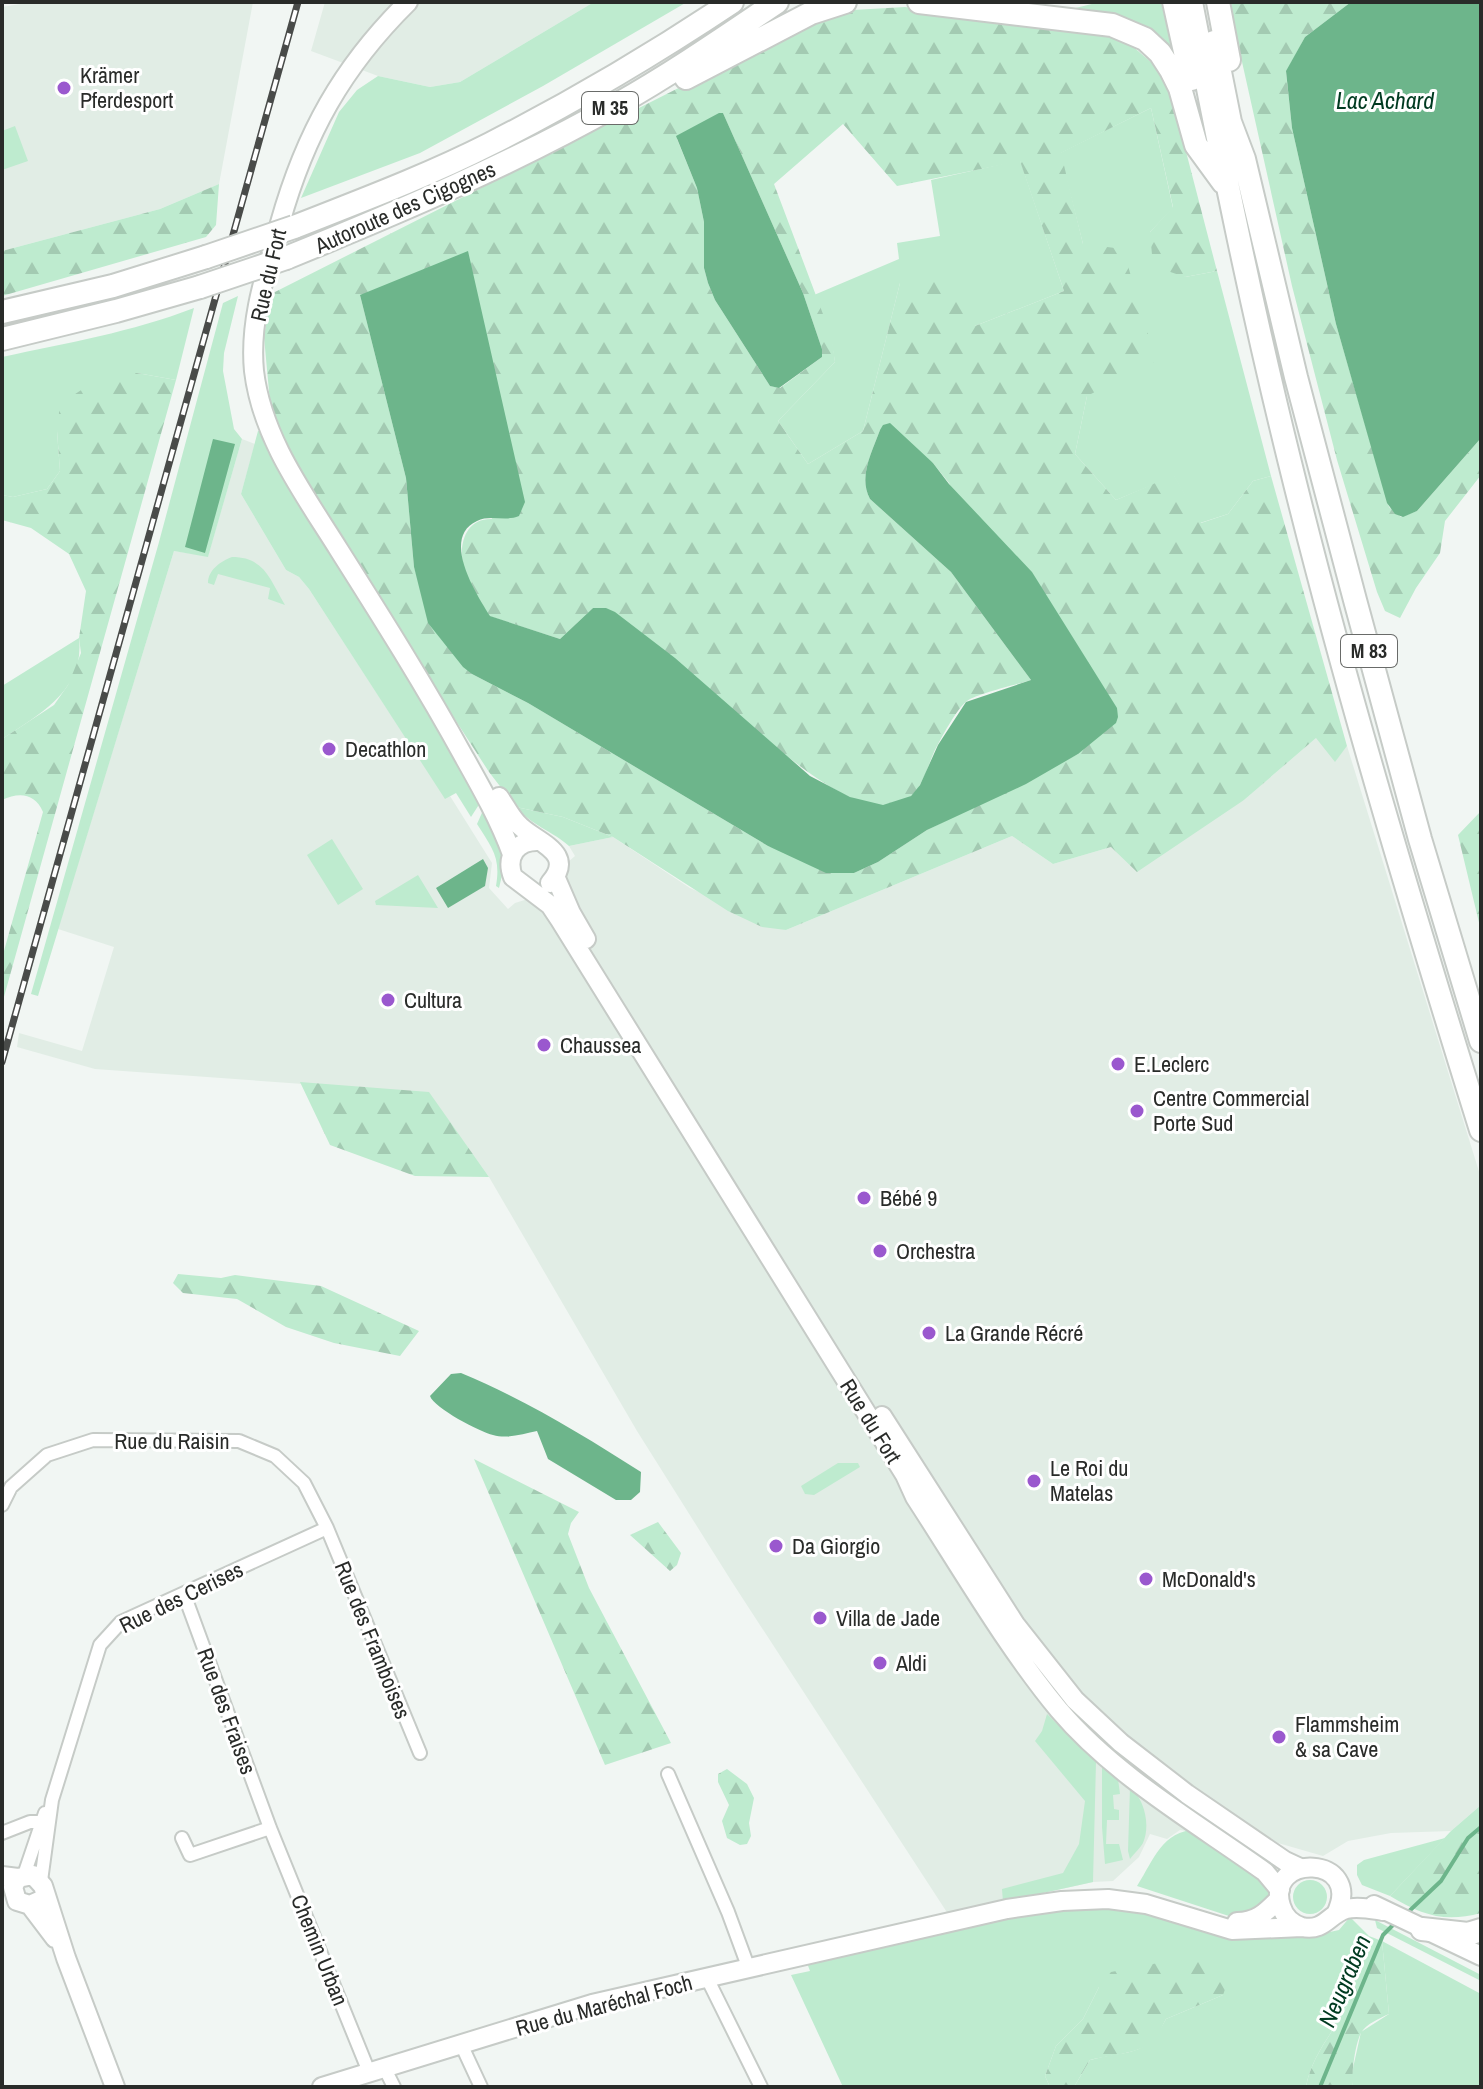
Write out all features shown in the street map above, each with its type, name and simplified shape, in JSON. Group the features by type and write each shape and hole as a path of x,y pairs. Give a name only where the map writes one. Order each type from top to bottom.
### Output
{"highway":[{"name":"Autoroute des Cigognes","path":"2,312 113,286 206,257 388,190 489,145 588,91 732,2"},
{"name":"Autoroute des Cigognes","path":"2,339 200,287 286,258 433,197 532,150 619,103 777,2"},
{"path":"433,197 474,189 798,19 845,2"},
{"path":"919,2 1112,25 1145,39 1160,53 1171,70 1180,88 1196,145 1227,186"},
{"path":"1174,2 1210,167"},
{"path":"1191,2 1227,186"},
{"path":"1206,2 1230,122 1244,159"},
{"path":"1218,2 1240,120 1244,159"},
{"name":"M 83","path":"1244,159 1296,377 1359,615 1420,839 1481,1041"},
{"name":"M 83","path":"1227,186 1289,461 1324,596 1414,916 1481,1130"},
{"path":"1415,1926 1468,1934 1481,1930"}],"main road":[{"name":"Rue du Fort","path":"408,2 371,42 323,111 301,159 261,289 254,334 254,363 264,417 293,477 448,727 492,805 512,854 509,862 513,877 550,905 560,920 905,1475 915,1497 1060,1711 1107,1757 1265,1872 1280,1894 1286,1916 1302,1927 1321,1926 1336,1914 1354,1908 1383,1911"},
{"name":"Rue du Fort","path":"448,727 482,770 517,824 547,844 557,856 555,876 571,913 604,968 1015,1624 1075,1700 1121,1743 1196,1800 1285,1861 1300,1868 1319,1867 1328,1871 1340,1886 1383,1911 1481,1956"},
{"path":"512,854 523,843 539,841"},
{"path":"532,889 546,886 555,876"},
{"path":"1280,1894 1284,1880 1300,1868"},
{"path":"22,1886 60,1933 66,1958 115,2087"},
{"path":"1336,1914 1342,1896 1340,1886"},
{"name":"Rue du Maréchal Foch","path":"322,2087 592,2004 1007,1909 1077,1888 1116,1887 1155,1895 1223,1920 1240,1923 1260,1917 1280,1894"},
{"name":"Rue du Maréchal Foch","path":"1007,1909 1062,1901 1108,1899 1143,1904 1232,1930 1302,1927"},
{"name":"Rue du Fort","path":"1415,1926 1481,1966"}],"street":[{"name":"Rue du Raisin","path":"2,1505 11,1487 47,1455 93,1440 239,1441 275,1456 304,1483 327,1528"},
{"name":"Rue des Cerises","path":"22,1886 100,1645 121,1622 327,1528"},
{"name":"Rue des Framboises","path":"327,1528 420,1753"},
{"name":"Rue des Fraises","path":"184,1594 270,1828"},
{"path":"668,1774 728,1912 749,1969"},
{"name":"Rue des Cerises","path":"22,1886 41,1822 52,1800"},
{"path":"2,1833 30,1822 41,1822"},
{"path":"182,1838 190,1855 270,1828"},
{"name":"Chemin Urban","path":"270,1828 377,2069 394,2087"},
{"path":"707,1978 761,2087"},
{"path":"461,2044 481,2087"}],"shaded area":[{"path":"32,2 253,2 219,184 160,209 2,251 2,7"},
{"path":"325,2 594,2 460,82 430,87 378,76 311,51"},
{"path":"242,439 255,444 241,494 286,570 299,577 309,589 445,798 450,796 492,863 489,888 508,909 515,903 557,890 568,862 575,856 569,846 613,837 690,888 786,930 1012,836 1053,864 1111,847 1244,800 1317,737 1335,761 1347,746 1481,1178 1481,1805 1451,1831 1391,1833 1348,1841 1323,1856 1278,1843 1232,1814 1209,1835 1180,1830 1167,1839 1150,1834 1139,1857 1113,1881 1093,1882 950,1917 637,1431 489,1177 429,1093 95,1069 17,1047 19,1033 82,1051 114,947 58,929 174,551 208,556"}],"green space":[{"path":"594,2 687,2 420,153 301,198 339,112 357,90 378,76 430,87 460,82"},
{"path":"1100,2 1161,2 1176,63 1156,37 1132,21 1112,16 1059,12"},
{"path":"1231,2 1351,2 1305,37 1286,72 1292,128 1336,324 1389,507 1401,517 1417,511 1481,438 1481,475 1445,521 1440,553 1400,618 1385,611 1377,592 1337,460 1292,286"},
{"path":"905,7 1123,38 1152,63 1169,86 1217,271 1185,277 1153,266 1150,232 1173,207 1151,108 1061,153 1083,244 1123,249 1156,361 1087,396 1075,454 1116,500 1174,475 1201,523 1228,514 1253,481 1271,476 1347,746 1335,762 1316,738 1244,800 1137,872 1111,847 1053,864 1012,836 786,930 762,927 728,911 613,837 563,817 516,807 489,772 423,670 304,478 270,402 264,337 271,294 809,22 853,10","holes":["723,113 803,293 822,349 822,357 780,388 770,386 715,300 704,268 704,222 697,188 677,139","843,124 897,186 1020,161 1064,291 975,326 965,293 921,276 900,283 863,431 808,464 778,421 835,362 832,338 774,184","360,295 492,519 475,523 469,529 462,553 467,577 489,616 560,639 593,608 697,683 817,778 843,794 869,804 892,805 916,791 944,732 967,701 1031,680 951,572 870,499 866,473 880,430 933,463 949,483 1078,754 927,830 878,862 854,873 768,846 528,703 472,674 419,583 414,567 406,478"]},
{"path":"1151,108 1173,208 1150,232 1185,277 1217,271 1271,476 1253,481 1228,514 1200,523 1174,476 1116,500 1075,454 1087,396 1083,244 1060,153"},
{"path":"15,126 28,161 2,170 2,131"},
{"path":"1020,160 1064,291 975,326 900,283 863,431 808,464 778,421 835,362 831,338 814,295 899,259 897,243 940,236 931,180"},
{"path":"219,184 216,225 206,237 2,296 2,251 160,209"},
{"path":"238,296 224,353 223,371 234,429 242,439 208,557 174,551 38,996 31,994 223,303"},
{"path":"194,308 176,380 137,373 57,431 60,471 47,489 13,497 2,495 2,357 123,330"},
{"path":"137,373 176,380 2,1004 2,958 43,812 36,801 26,796 2,800 2,739 54,705 68,685 81,653 79,638 86,591 69,554 31,528 2,520 2,495 13,497 47,489 60,471 57,431 60,404 104,375"},
{"path":"258,431 265,432 464,764 460,768 480,803 471,817 456,793 445,799 309,589 299,577 286,570 241,494"},
{"path":"232,557 252,561 259,566 285,605 268,599 270,588 218,574 214,585 208,583 216,567"},
{"path":"79,638 75,672 67,686 45,710 2,739 2,686"},
{"path":"485,806 496,827 504,854 499,888 496,886 494,853 477,824"},
{"path":"516,807 563,817 613,837 569,846 528,819"},
{"path":"1481,811 1481,931 1458,835"},
{"path":"332,839 363,889 338,905 307,855"},
{"path":"418,875 438,908 376,905 375,901"},
{"path":"300,1082 429,1092 489,1177 415,1176 330,1145"},
{"path":"178,1274 221,1278 235,1275 321,1286 419,1331 400,1356 334,1343 286,1327 237,1299 183,1293 173,1283"},
{"path":"474,1459 579,1512 568,1534 589,1588 671,1743 605,1765"},
{"path":"838,1463 858,1463 860,1467 814,1495 805,1494 801,1486"},
{"path":"658,1522 681,1553 677,1565 670,1571 630,1535"},
{"path":"1047,1714 1096,1762 1093,1882 1003,1902 1002,1889 1063,1873 1079,1844 1085,1801 1035,1741"},
{"path":"1102,1765 1118,1779 1120,1794 1113,1795 1119,1820 1107,1820 1106,1844 1119,1844 1123,1860 1105,1864 1102,1827"},
{"path":"727,1769 747,1784 754,1798 749,1823 751,1836 747,1844 740,1845 727,1838 722,1821 729,1805 718,1782 718,1774"},
{"path":"1130,1787 1142,1805 1146,1828 1143,1843 1130,1859 1128,1851"},
{"path":"1481,1805 1481,1913 1444,1917 1413,1908 1390,1896 1451,1831"},
{"path":"1197,1829 1269,1887 1271,1898 1264,1908 1235,1918 1137,1886 1154,1856 1167,1841 1185,1831"},
{"path":"1445,1838 1390,1896 1362,1885 1357,1875 1357,1865 1364,1860"},
{"path":"1310,1880 1322,1885 1327,1897 1322,1909 1310,1914 1298,1909 1293,1897 1298,1885"},
{"path":"1089,1904 1307,1937 1339,1930 1350,1917 1369,1936 1362,1949 1352,1996 1320,2051 1306,2087 1074,2087 1090,2060 1143,2047 1166,2019 1223,1995 1099,1987 1083,2019 1056,2046 1045,2076 1050,2087 843,2087 791,1975 810,1971 807,1963 1048,1908"},
{"path":"1375,1920 1481,1975 1481,1981 1377,1928"},
{"path":"1369,1936 1382,1941 1389,2014 1361,2033 1354,2060 1353,2087 1306,2087 1320,2051 1352,1996 1362,1949"},
{"path":"1382,1941 1481,1994 1481,2087 1353,2087 1351,2077 1361,2032 1389,2014"},
{"path":"1205,1954 1223,1961 1230,1975 1223,1995 1166,2019 1157,2036 1147,2045 1090,2060 1074,2087 1050,2087 1045,2076 1056,2046 1083,2019 1099,1987 1111,1972"}],"water":[{"name":"Lac Achard","path":"1351,2 1481,2 1481,438 1417,511 1403,517 1395,514 1387,503 1336,324 1292,128 1286,71 1305,37"},
{"path":"723,113 803,293 822,349 822,357 779,388 770,386 715,300 704,268 704,222 697,188 676,136"},
{"path":"468,251 525,502 519,516 477,521 466,529 462,540 461,553 470,581 490,616 560,639 593,608 606,608 675,658 810,776 850,797 883,805 911,796 920,785 938,745 966,702 1031,680 951,572 870,499 865,482 868,464 880,430 890,423 933,463 1032,572 1117,708 1116,723 1078,754 1026,784 927,830 878,862 854,873 826,873 768,846 528,703 472,674 428,623 414,567 406,478 360,295"},
{"path":"213,439 235,444 205,553 185,547"},
{"path":"483,859 488,868 485,886 448,908 436,888"},
{"path":"461,1373 553,1418 641,1472 640,1492 631,1500 616,1500 548,1459 537,1431 498,1436 448,1413 430,1396 451,1374"}],"waterway":[{"name":"Neugraben","path":"1405,1915 1441,1881 1468,1838 1481,1827"},
{"name":"Neugraben","path":"1320,2087 1383,1935 1395,1923"}],"railway":[{"path":"2,1062 298,2"}],"place":[{"name":"Krämer Pferdesport","path":"64,88"},
{"name":"Decathlon","path":"329,749"},
{"name":"Cultura","path":"388,1000"},
{"name":"Chaussea","path":"544,1045"},
{"name":"E.Leclerc","path":"1118,1064"},
{"name":"Centre Commercial Porte Sud","path":"1137,1111"},
{"name":"Bébé 9","path":"864,1198"},
{"name":"Orchestra","path":"880,1251"},
{"name":"La Grande Récré","path":"929,1333"},
{"name":"Le Roi du Matelas","path":"1034,1481"},
{"name":"Da Giorgio","path":"776,1546"},
{"name":"McDonald's","path":"1146,1579"},
{"name":"Villa de Jade","path":"820,1618"},
{"name":"Aldi","path":"880,1663"},
{"name":"Flammsheim & sa Cave","path":"1279,1737"}]}
